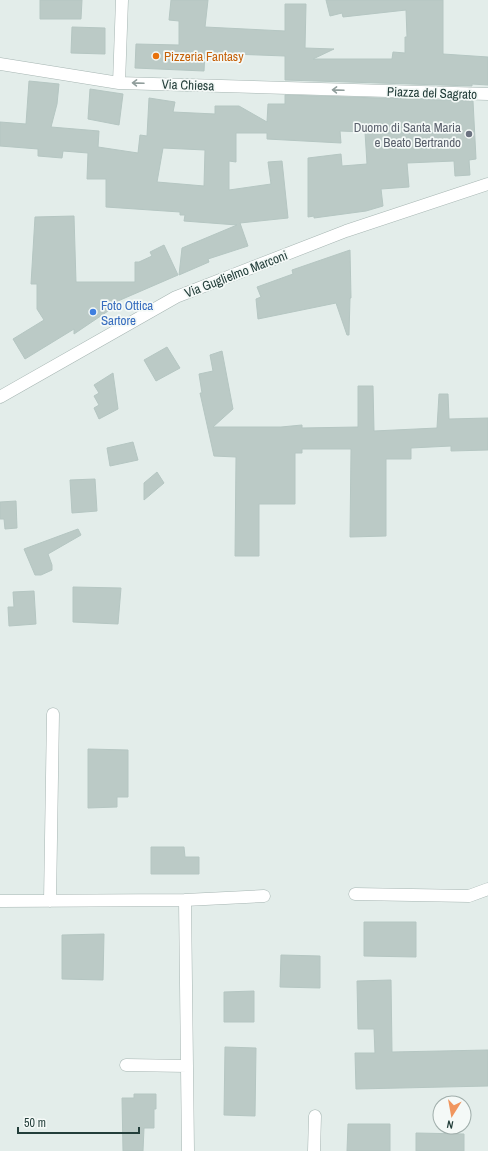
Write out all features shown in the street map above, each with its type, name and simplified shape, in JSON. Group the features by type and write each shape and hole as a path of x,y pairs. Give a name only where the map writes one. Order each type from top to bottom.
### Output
{"street":[{"path":"119,83 122,0"},
{"name":"Via Chiesa","path":"0,64 119,83 377,92"},
{"name":"Piazza del Sagrato","path":"377,92 488,94"},
{"name":"Via Guglielmo Marconi","path":"0,397 176,297 346,231 488,184"},
{"path":"50,901 53,714"},
{"path":"355,894 470,896 488,889"},
{"path":"0,901 185,900 264,896"},
{"path":"185,900 188,1151"},
{"path":"126,1065 187,1066"},
{"path":"314,1151 315,1116"}],"building":[{"path":"40,0 82,0 81,19 40,19"},
{"path":"171,0 208,0 205,27 285,31 285,4 306,4 305,48 334,49 313,59 392,59 393,52 405,53 405,37 407,37 406,10 343,17 342,13 330,16 326,0 443,0 443,54 488,57 488,85 472,84 472,86 285,80 285,56 205,53 204,71 135,68 136,44 179,45 179,21 169,20"},
{"path":"72,27 105,28 105,54 71,53"},
{"path":"29,81 59,84 57,104 51,127 99,131 98,147 138,153 140,135 147,136 149,98 175,102 173,112 215,114 215,106 239,106 267,122 268,104 285,104 285,95 473,101 476,159 469,160 470,175 455,176 454,161 407,163 409,187 381,189 383,206 366,211 314,218 314,216 308,217 308,158 341,154 342,166 367,164 365,132 340,131 341,143 267,139 267,133 236,133 236,162 229,161 229,190 271,184 268,162 282,161 288,218 240,223 248,246 208,259 209,262 179,275 182,248 237,225 184,221 185,215 180,215 180,212 106,207 106,179 87,179 88,153 63,151 62,158 38,156 38,149 0,146 0,122 26,124","holes":["163,148 205,150 204,186 157,182"]},
{"path":"90,89 123,94 119,125 88,119"},
{"path":"74,216 76,282 135,282 135,262 139,262 152,256 150,252 164,245 178,275 111,304 111,309 74,334 74,329 25,359 13,339 44,320 37,309 37,284 31,284 35,217"},
{"path":"350,250 351,298 349,335 347,335 336,303 258,319 256,299 261,297 257,287 293,274 292,270"},
{"path":"167,347 180,368 156,381 144,360"},
{"path":"222,351 233,409 213,427 281,427 302,425 302,428 358,427 358,386 373,386 374,431 437,428 439,394 448,394 449,419 488,418 488,450 451,451 451,446 411,448 411,459 386,459 386,536 350,537 351,449 302,449 302,453 295,453 295,504 259,504 259,556 235,556 236,457 214,456 200,393 202,393 199,374 213,371 210,355"},
{"path":"113,373 118,409 99,419 94,408 99,405 94,396 99,393 94,385"},
{"path":"133,442 138,460 110,466 107,448"},
{"path":"157,472 164,483 144,500 144,483"},
{"path":"95,479 97,511 72,513 70,480"},
{"path":"16,501 17,528 5,529 4,519 0,519 0,502"},
{"path":"78,529 81,535 48,554 52,565 52,570 41,575 35,575 24,549"},
{"path":"73,587 121,588 118,624 73,622"},
{"path":"34,591 36,624 9,626 8,607 14,607 13,592"},
{"path":"88,749 128,750 128,797 117,797 117,807 88,808"},
{"path":"151,847 184,847 185,857 199,857 199,874 151,874"},
{"path":"364,922 416,922 416,957 364,956"},
{"path":"104,934 103,980 62,979 62,935"},
{"path":"281,955 320,956 320,988 280,987"},
{"path":"391,980 392,1052 488,1050 488,1086 356,1089 355,1053 375,1053 374,1029 358,1029 357,981"},
{"path":"254,991 254,1022 224,1022 224,992"},
{"path":"225,1047 256,1048 255,1116 224,1115"},
{"path":"134,1094 156,1094 154,1128 144,1128 143,1151 123,1151 122,1098 134,1098"},
{"path":"348,1124 390,1124 390,1151 347,1151"},
{"path":"416,1133 432,1133 432,1135 464,1135 464,1151 416,1151"}],"place":[{"name":"Pizzeria Fantasy","path":"156,56"},
{"name":"Duomo di Santa Maria e Beato Bertrando","path":"469,134"},
{"name":"Foto Ottica Sartore","path":"93,312"}]}
